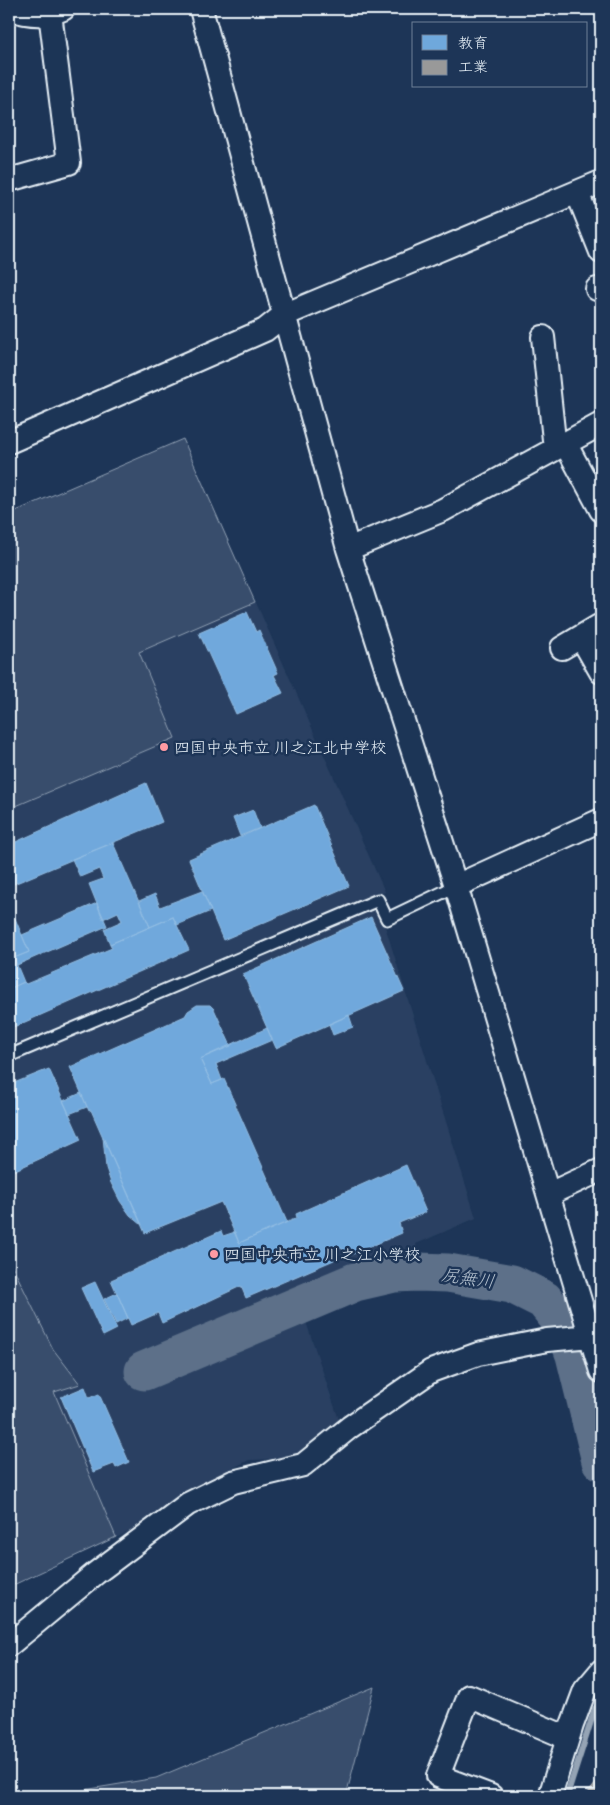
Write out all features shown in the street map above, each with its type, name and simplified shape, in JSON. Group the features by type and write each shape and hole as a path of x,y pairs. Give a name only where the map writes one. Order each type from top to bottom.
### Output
{"street":[{"path":"9,180 69,164 57,11 24,14 10,9"},
{"path":"200,9 348,549 456,886 601,1371"},
{"path":"9,442 265,330 284,315 601,182"},
{"path":"577,192 601,252"},
{"path":"543,337 560,446 601,510"},
{"path":"348,549 443,510 601,424"},
{"path":"581,637 601,672"},
{"path":"456,886 601,820"},
{"path":"549,1194 601,1170"},
{"path":"9,1645 96,1573 188,1504 233,1482 303,1465 350,1426 431,1371 478,1354 547,1340 591,1336"},
{"path":"550,1796 584,1690 601,1671"},
{"path":"491,1796 438,1776 469,1696 568,1738"}],"lane":[{"path":"9,1056 378,900 387,919 456,886"}],"shaded area":[{"name":"四国中央市立 川之江北中学校","path":"183,439 385,892 9,1051 9,514"},
{"path":"183,439 255,602 139,652 175,738 9,809 9,514"},
{"name":"四国中央市立 川之江小学校","path":"376,908 385,926 476,1218 416,1244 420,1265 362,1272 298,1298 341,1426 318,1457 249,1460 197,1486 163,1516 9,1587 9,1064"},
{"path":"9,1259 53,1349 80,1384 54,1392 116,1537 9,1587"},
{"path":"374,1687 346,1796 48,1796 156,1778"}],"building: 教育":[{"path":"247,612 256,632 259,630 278,673 274,675 283,693 236,714 199,633"},
{"path":"146,783 162,822 9,886 9,845"},
{"path":"314,805 349,886 223,940 189,859"},
{"path":"253,810 260,828 240,836 233,818"},
{"path":"113,843 150,927 110,944 104,929 122,921 118,912 103,919 89,884 103,879 99,869 80,877 72,859"},
{"path":"202,891 211,911 177,925 173,917 150,927 139,901 155,894 160,907"},
{"path":"97,903 107,926 17,965 14,958 29,952 22,935"},
{"path":"14,916 29,952 14,958 24,982 9,989 9,918"},
{"path":"173,917 189,950 9,1029 9,989 24,982 26,984 112,948 110,944"},
{"path":"371,917 404,991 276,1048 243,974"},
{"path":"197,1005 210,1005 214,1009 231,1046 200,1059 212,1084 224,1079 287,1222 239,1243 221,1202 145,1233 70,1067 185,1016 188,1011"},
{"path":"349,1015 353,1027 333,1035 329,1024"},
{"path":"267,1028 272,1040 216,1064 222,1080 212,1084 200,1059"},
{"path":"49,1069 81,1140 11,1172 9,1167 9,1085"},
{"path":"81,1093 87,1107 69,1114 63,1101"},
{"path":"103,1137 142,1225 130,1215 111,1183 106,1168"},
{"path":"406,1165 426,1212 399,1223 402,1233 346,1257 342,1248 330,1252 334,1260 246,1298 241,1286 162,1323 158,1313 131,1325 111,1280 221,1231 223,1236 235,1232 239,1243 297,1218 296,1214"},
{"path":"95,1282 117,1329 103,1336 81,1288"},
{"path":"117,1293 128,1318 116,1324 104,1299"},
{"path":"85,1387 89,1398 99,1394 129,1462 116,1468 114,1464 93,1472 61,1397"}],"building: 工業":[{"path":"601,1777 601,1796 590,1796 587,1794"}],"waterway":[{"name":"尻無川","path":"144,1371 355,1282 394,1273 418,1272 448,1273 512,1284 544,1300 564,1325 575,1355 601,1461"},
{"path":"567,1796 595,1709 601,1702"}],"place":[{"name":"四国中央市立 川之江北中学校","path":"164,747"},
{"name":"四国中央市立 川之江小学校","path":"214,1254"}]}
